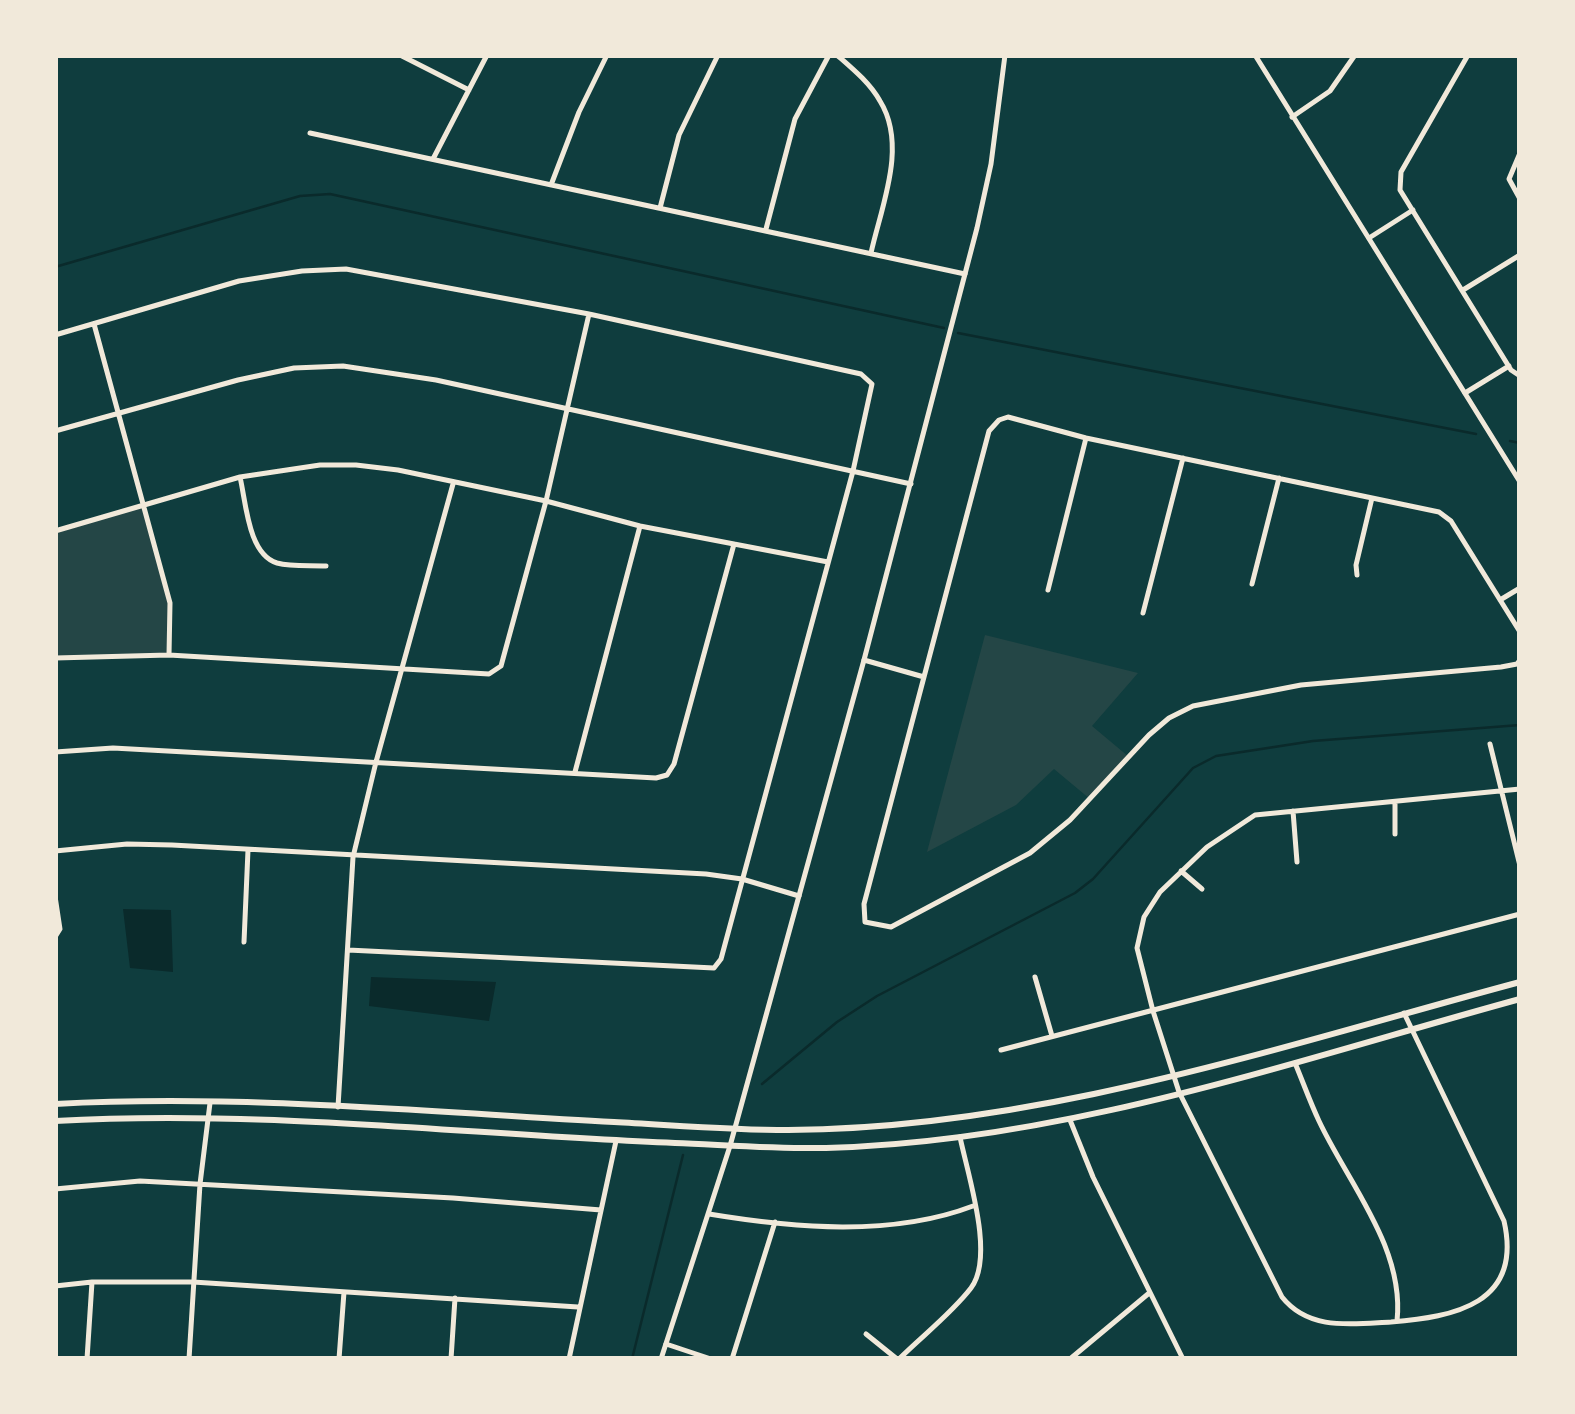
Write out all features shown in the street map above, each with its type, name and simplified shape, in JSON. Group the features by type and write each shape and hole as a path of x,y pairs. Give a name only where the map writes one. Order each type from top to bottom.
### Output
{"main road":[{"path":"55,1104 338,1107 788,1130 986,1115 1173,1074 1520,982"},
{"path":"55,1122 117,1118 337,1123 616,1141 827,1148 960,1137 1070,1120 1295,1063 1520,999"}],"street":[{"path":"400,55 468,90"},
{"path":"432,159 487,55"},
{"path":"551,184 607,55"},
{"path":"660,208 678,135 718,55"},
{"path":"766,230 795,118 830,55"},
{"path":"838,55 880,99 892,132 892,156 871,254"},
{"path":"661,1359 730,1146 911,484 991,164 1006,55"},
{"path":"1255,55 1520,482"},
{"path":"1292,116 1330,91 1355,55"},
{"path":"1468,55 1402,172 1400,190 1508,366 1520,376"},
{"path":"310,133 966,274"},
{"path":"1520,153 1508,179 1520,199"},
{"path":"1369,238 1413,210"},
{"path":"1462,290 1520,255"},
{"path":"55,335 240,281 346,269 590,314 861,374 872,384 853,470 722,959 714,968 348,950"},
{"path":"55,658 169,654 488,674 501,666 546,501 590,314"},
{"path":"94,324 170,602 169,654"},
{"path":"55,432 238,380 294,368 343,366 436,380 911,484"},
{"path":"1465,393 1508,366"},
{"path":"1520,632 1451,521 1439,512 1086,438 1008,417 999,420 990,431 924,677 864,904 865,922 892,927 1030,853 1052,838 1149,735 1168,718 1193,706 1302,686 1501,667 1520,660"},
{"path":"1048,590 1086,438"},
{"path":"1143,613 1183,458"},
{"path":"55,531 240,477 320,465 356,465 398,470 546,501 640,526 829,562"},
{"path":"240,477 257,547 268,559 280,564 326,566"},
{"path":"1252,584 1279,478"},
{"path":"338,1107 353,858 454,484"},
{"path":"1358,575 1356,565 1372,498"},
{"path":"575,772 640,526"},
{"path":"55,752 113,748 656,778 667,775 674,764 734,544"},
{"path":"1500,600 1520,588"},
{"path":"864,660 924,677"},
{"path":"1490,744 1520,866"},
{"path":"1404,1013 1504,1221 1507,1250 1496,1282 1474,1305 1448,1316 1324,1323 1305,1318 1289,1306 1178,1092 1137,948 1140,928 1152,903 1181,871 1243,820 1255,815 1520,790"},
{"path":"1395,802 1395,834"},
{"path":"1293,811 1297,862"},
{"path":"55,851 127,844 706,874 742,879 798,896"},
{"path":"244,942 248,850"},
{"path":"1181,871 1202,890"},
{"path":"55,896 60,929 55,937"},
{"path":"1001,1050 1520,914"},
{"path":"1035,977 1052,1036"},
{"path":"1295,1063 1318,1120 1390,1257 1398,1292 1397,1321"},
{"path":"189,1359 200,1184 210,1103"},
{"path":"1070,1120 1093,1177 1183,1359"},
{"path":"866,1334 898,1359 969,1290 979,1274 983,1254 960,1137"},
{"path":"568,1359 616,1141"},
{"path":"55,1189 124,1181 601,1210"},
{"path":"708,1214 775,1222 889,1224 943,1218 974,1206"},
{"path":"732,1359 775,1222"},
{"path":"87,1359 92,1282"},
{"path":"55,1286 193,1282 578,1307"},
{"path":"339,1359 344,1292"},
{"path":"1070,1359 1149,1294"},
{"path":"451,1359 455,1298"},
{"path":"666,1344 711,1359"}],"shaded area":[{"path":"144,506 170,603 169,655 55,658 55,531"},
{"path":"985,635 1138,673 1092,726 1129,757 1090,799 1054,769 1016,805 927,852"},
{"path":"123,909 171,910 173,972 130,968"},
{"path":"371,977 496,982 489,1021 369,1006"}],"waterway":[{"path":"55,267 300,196 330,194 944,328"},
{"path":"958,333 1476,434"},
{"path":"1510,441 1520,443"},
{"path":"762,1084 837,1022 877,996 1075,893 1093,879 1193,768 1216,756 1313,741 1520,725"},
{"path":"632,1359 683,1155"}]}
